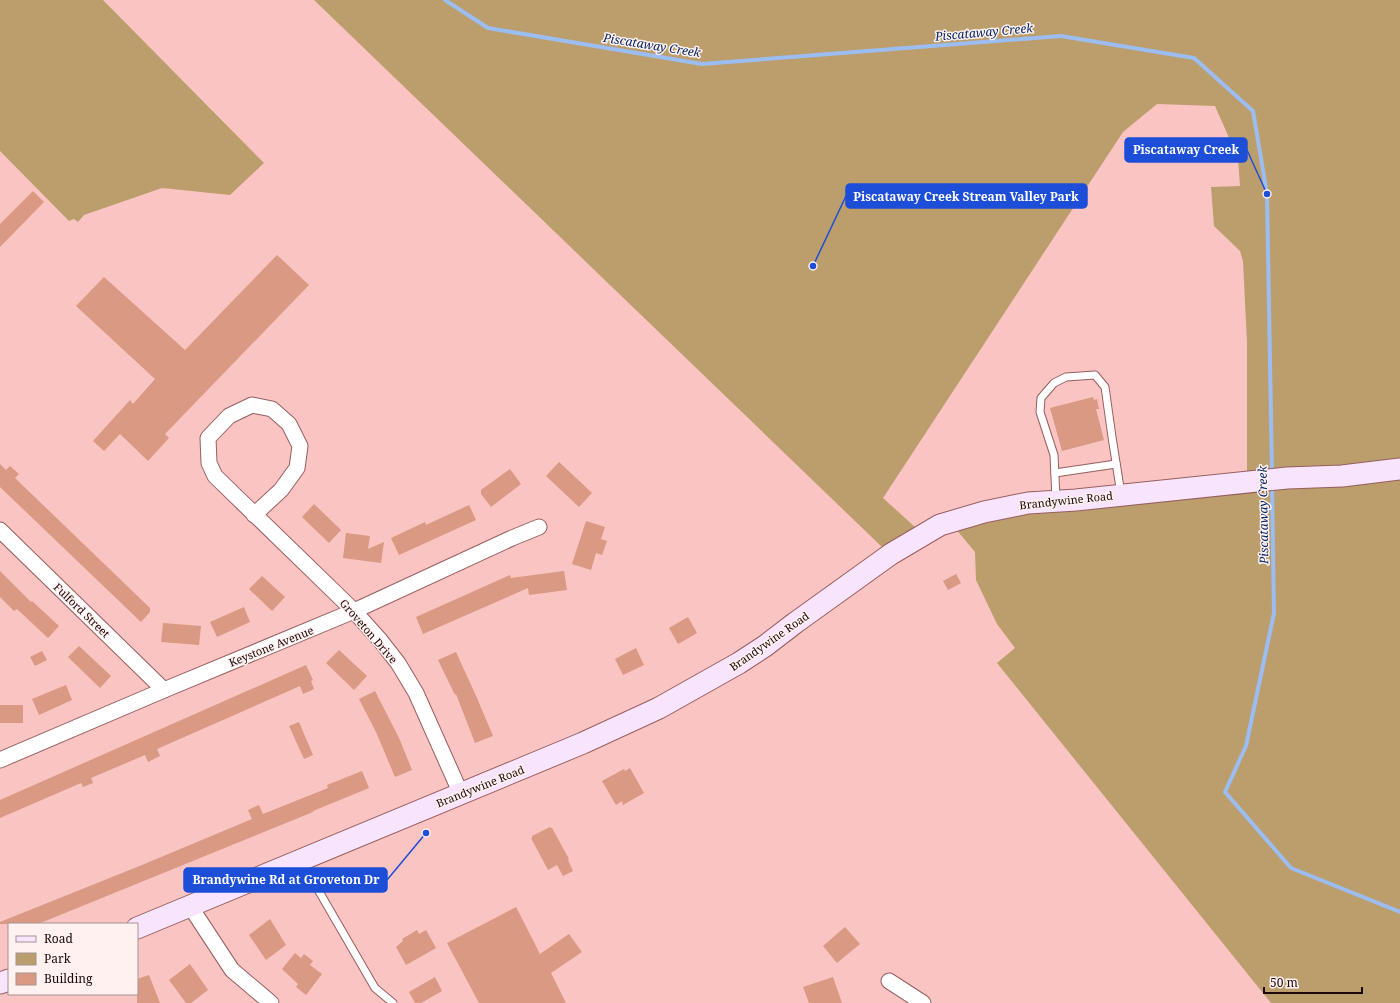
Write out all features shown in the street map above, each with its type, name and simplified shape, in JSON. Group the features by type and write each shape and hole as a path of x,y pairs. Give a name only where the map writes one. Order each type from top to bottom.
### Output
{"main road":[{"name":"Brandywine Road","path":"138,928 590,740 659,708 739,663 765,646 891,554 940,525 984,512 1028,503 1249,481 1342,476 1400,468"}],"street":[{"name":"Groveton Drive","path":"254,515 281,490 297,468 300,446 289,424 272,409 252,405 229,416 208,438 209,463 215,476 254,515 354,611 394,657 409,681 435,733 461,794"},
{"name":"Keystone Avenue","path":"0,760 354,611 539,527"},
{"name":"Fulford Street","path":"0,530 164,690"},
{"path":"190,906 232,970 271,1003"},
{"path":"889,981 923,1003"}],"lane":[{"path":"1056,501 1054,455 1040,412 1041,398 1054,383 1066,377 1095,375 1105,387 1121,494"},
{"path":"1055,473 1116,464"},
{"path":"301,860 375,988 392,1003"}],"green space":[{"path":"0,0 103,0 264,163 230,195 162,188 84,215 78,222 74,219 69,221 0,151"},
{"path":"314,0 1400,0 1400,1003 1271,1003 997,663 1015,648 997,624 976,580 975,552 955,528 1001,513 1247,490 1247,343 1243,261 1240,251 1214,226 1211,187 1240,186 1238,158 1215,106 1157,104 1123,132 883,498 915,527 882,547"}],"building":[{"path":"33,191 44,202 0,247 0,224"},
{"path":"277,255 309,285 165,434 169,438 148,461 120,434 104,451 93,441 130,400 133,404 155,379 76,306 104,277 185,350"},
{"path":"1093,397 1094,400 1097,399 1099,409 1096,409 1104,440 1062,451 1050,408"},
{"path":"559,462 592,493 579,507 546,476"},
{"path":"0,464 6,470 10,466 19,474 15,478 150,608 150,612 141,622 0,487"},
{"path":"510,469 521,484 491,507 481,494 481,490"},
{"path":"314,504 341,530 329,543 302,517"},
{"path":"469,505 476,520 399,555 391,538 425,522 426,525"},
{"path":"586,521 605,527 601,539 607,541 602,555 596,553 591,570 572,564"},
{"path":"346,533 370,536 368,549 384,542 381,563 343,558"},
{"path":"0,571 31,602 32,601 59,626 48,638 17,609 14,611 0,597"},
{"path":"564,571 567,590 529,595 528,588 423,634 416,617 510,575 511,578"},
{"path":"956,574 961,583 948,590 943,581"},
{"path":"262,576 285,597 272,611 249,589"},
{"path":"244,607 250,622 217,637 210,622"},
{"path":"688,617 697,633 678,644 669,628"},
{"path":"163,623 201,626 199,645 161,642"},
{"path":"79,646 111,676 100,688 68,657"},
{"path":"636,648 644,665 623,675 615,659"},
{"path":"339,650 367,676 354,690 326,663"},
{"path":"42,651 47,660 35,666 30,657"},
{"path":"456,652 493,736 475,743 456,694 455,695 438,660"},
{"path":"306,665 313,680 311,681 314,689 303,694 300,686 157,749 160,756 148,762 145,755 91,778 93,783 83,787 81,783 0,818 0,800"},
{"path":"66,685 72,700 39,715 32,699"},
{"path":"375,691 399,738 412,770 395,777 376,732 359,699"},
{"path":"0,705 23,705 23,723 0,723"},
{"path":"299,722 313,755 304,759 289,726"},
{"path":"630,768 644,793 623,805 622,801 616,805 602,781 624,769 625,771"},
{"path":"362,771 369,788 40,923 0,924 0,922 252,819 248,810 259,805 263,814 328,788 327,785"},
{"path":"550,827 552,828 569,859 568,860 573,871 563,876 557,865 548,870 531,838 532,836"},
{"path":"516,907 540,954 569,934 582,952 551,973 566,1003 479,1003 447,943"},
{"path":"270,919 286,945 266,960 249,935"},
{"path":"845,927 860,944 837,963 823,946"},
{"path":"417,930 419,934 426,930 436,948 406,965 396,947 403,941 402,939"},
{"path":"295,953 301,958 304,954 313,961 310,965 322,974 306,995 296,987 298,984 282,969"},
{"path":"190,964 208,990 191,1003 186,1003 169,980"},
{"path":"149,975 160,1003 137,1003 138,979"},
{"path":"435,977 442,991 421,1003 415,1003 409,992"},
{"path":"833,977 842,1003 809,1003 803,987"}],"waterway":[{"name":"Piscataway Creek","path":"445,0 488,28 702,64 1061,36 1194,58 1253,111 1267,194 1272,473"},
{"name":"Piscataway Creek","path":"1272,486 1274,613 1246,746 1225,792 1291,868 1400,912"}],"place":[{"name":"Piscataway Creek","path":"1267,194"},
{"name":"Piscataway Creek Stream Valley Park","path":"813,266"},
{"name":"Brandywine Rd at Groveton Dr","path":"426,833"}]}
